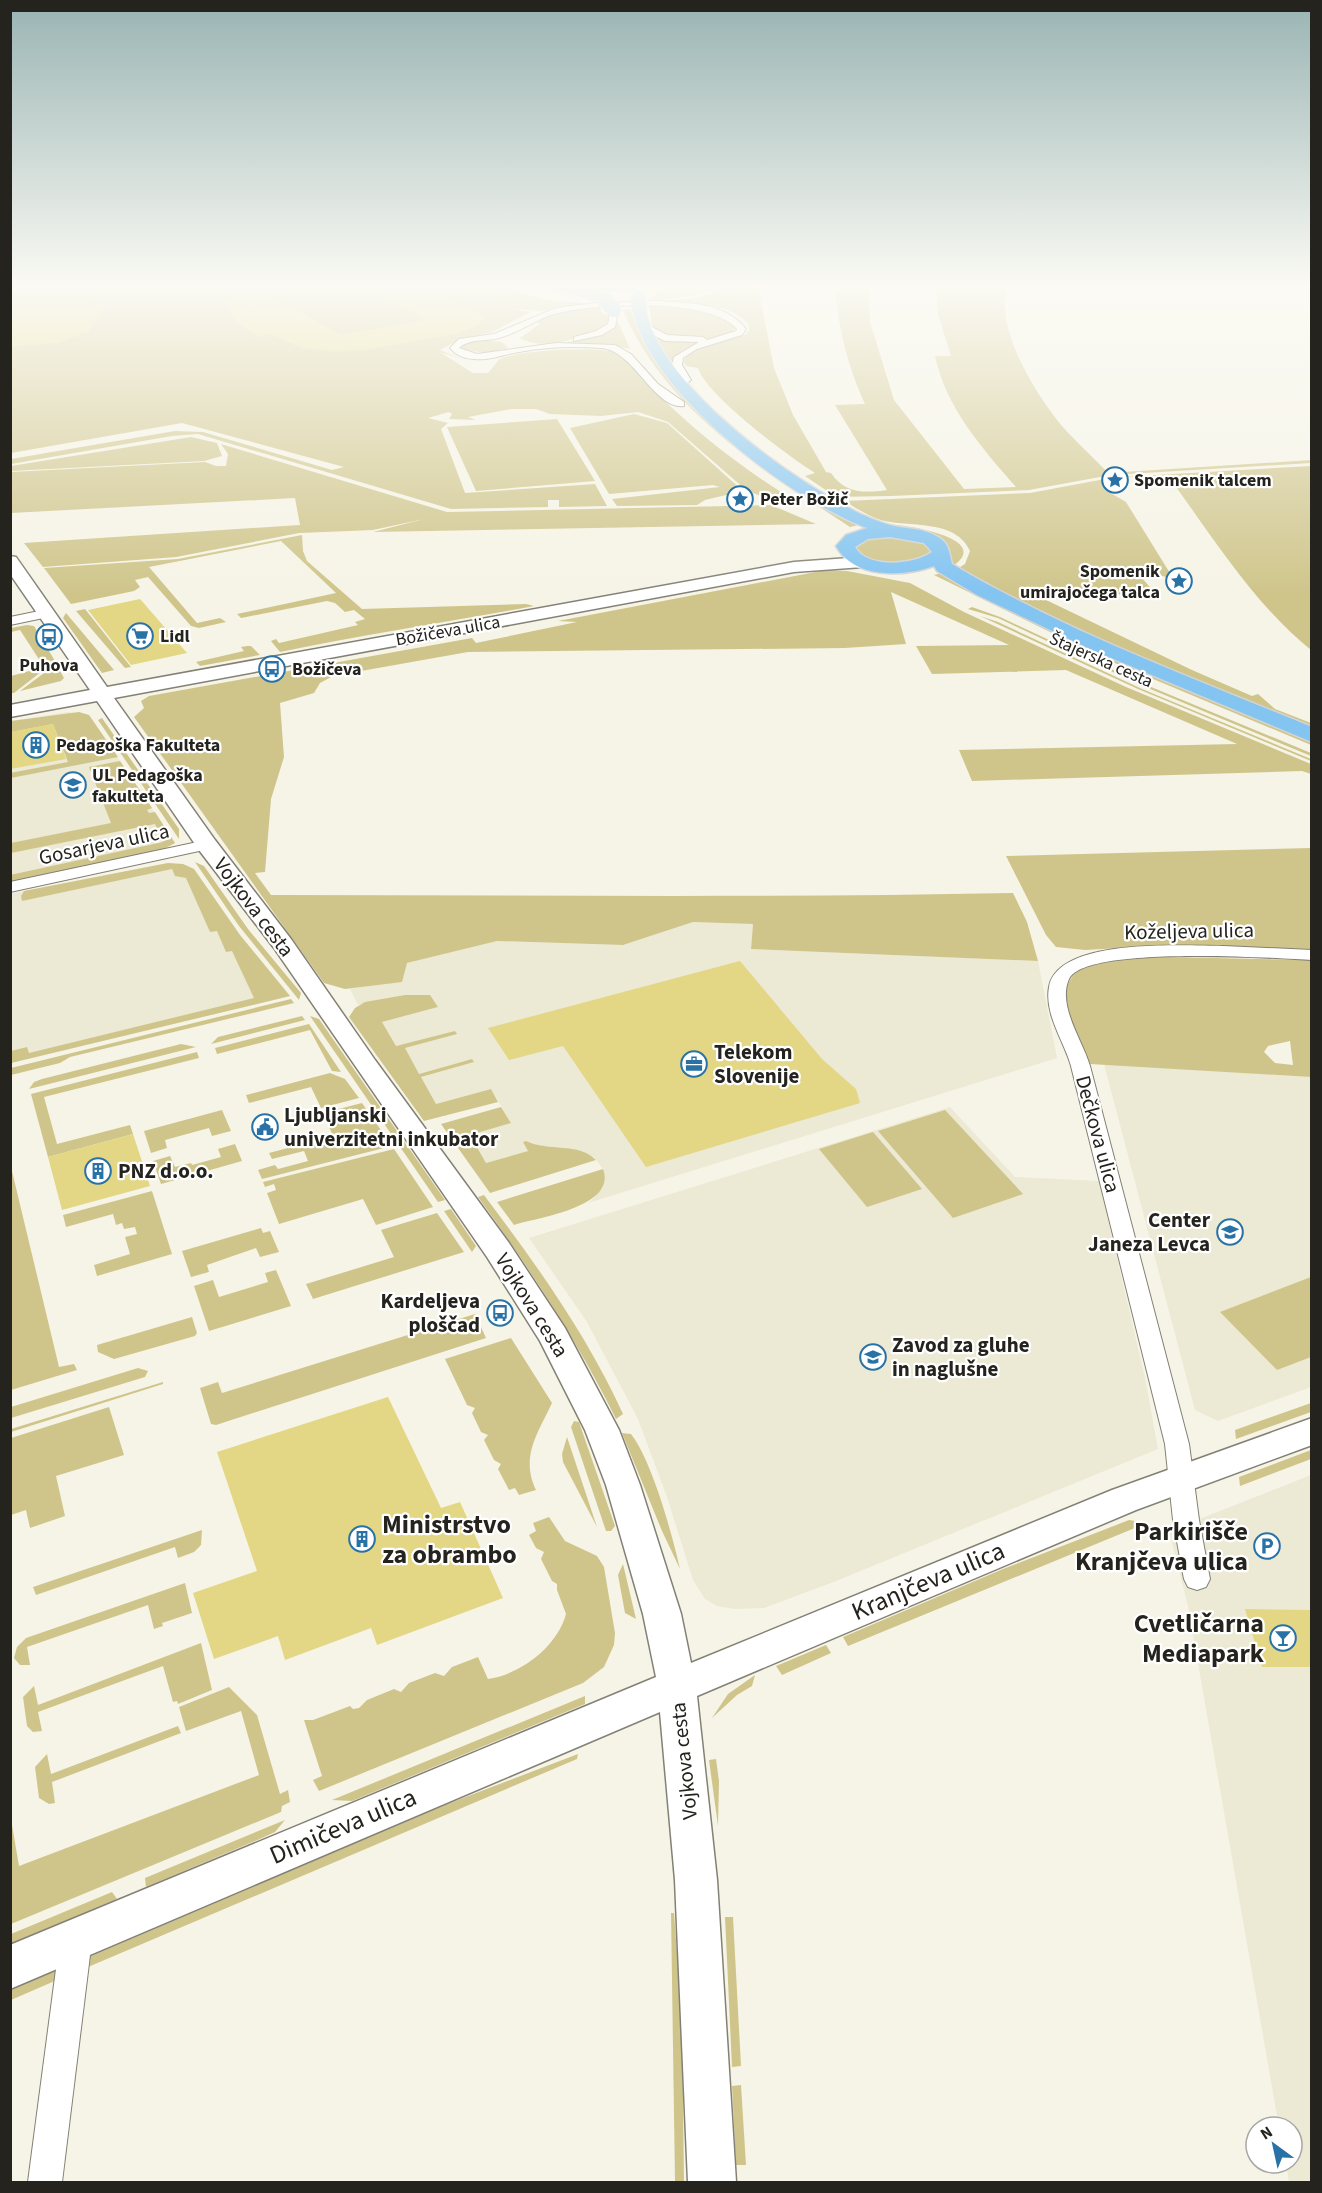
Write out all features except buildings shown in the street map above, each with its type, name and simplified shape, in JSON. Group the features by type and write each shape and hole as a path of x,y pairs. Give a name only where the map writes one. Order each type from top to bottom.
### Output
{"main road":[{"name":"Štajerska cesta","path":"668,389 681,404 738,454 832,520 848,544 850,556 863,562 892,567 933,580 1124,671 1311,749"},
{"name":"Štajerska cesta","path":"687,389 729,430 808,489 855,518 931,540 939,547 942,564 952,573 1011,604 1148,668 1311,735"},
{"name":"Štajerska cesta","path":"848,544 869,533 897,532"},
{"name":"Štajerska cesta","path":"892,567 921,565 940,555"}],"street":[{"path":"658,389 681,404"},
{"name":"Božičeva ulica","path":"10,711 794,567 835,555 848,544"},
{"name":"Vojkova cesta","path":"10,561 49,613 207,845 283,944 366,1066 498,1250 571,1366 602,1430 622,1485 662,1614 676,1686 696,1880 712,2182"},
{"name":"Božičeva ulica","path":"794,567 863,562"},
{"path":"10,621 49,613"},
{"name":"Gosarjeva ulica","path":"10,887 207,845"},
{"name":"Koželjeva ulica","path":"1069,967 1089,958 1135,953 1311,955"},
{"name":"Dečkova ulica","path":"1069,967 1060,978 1058,992 1061,1012 1078,1057 1137,1279 1178,1446 1182,1479"},
{"name":"Kranjčeva ulica","path":"676,1686 978,1560 1182,1479 1311,1431"},
{"path":"1182,1479 1185,1515 1197,1579"},
{"name":"Dimičeva ulica","path":"10,1967 73,1959 676,1686"},
{"path":"45,2182 73,1959"}],"shaded area":[{"path":"11,389 653,389 734,460 794,500 772,501 746,490 668,422 638,412 601,416 550,414 536,409 512,409 468,417 476,420 449,419 452,414 449,412 428,418 448,423 441,429 465,493 595,484 607,506 559,507 559,500 548,500 548,507 451,509 198,434 172,436 11,464 11,459 175,431 203,432 332,470 344,467 182,423 11,453"},
{"path":"674,389 681,389 828,507 859,525 850,527 784,483 751,460 690,408"},
{"path":"712,389 783,389 793,415 826,472 831,473 842,485 871,492 887,490 835,405 865,404 859,389 891,389 894,400 964,489 1016,487 967,426 946,389 1036,389 1062,426 1108,473 1311,460 1311,463 1111,475 1029,490 836,497 805,476 815,473 750,425"},
{"path":"634,414 667,423 743,491 705,500 697,505 617,506 612,499 720,487 713,485 609,494 570,428"},
{"path":"557,419 595,481 476,491 447,427"},
{"path":"191,437 217,443 222,456 204,461 11,471 11,466"},
{"path":"221,444 447,512 771,505 816,524 373,532 424,519 373,530 299,533 176,557 43,567 24,543 300,525 295,498 11,513 11,472 205,462 216,466 226,466 228,454"},
{"path":"1311,466 1311,650 1270,611 1252,590 1168,476 1121,477"},
{"path":"1110,478 1107,491 1126,502 1173,578 1156,575 1142,578 1154,592 1044,599 1192,670 1252,696 1258,694 1275,709 1311,723 1311,731 1076,631 957,569 965,564 970,551 954,533 930,526 881,520 844,501 1030,493"},
{"path":"881,524 905,526 939,534 962,547 963,556 953,566 950,561 950,549 939,539"},
{"path":"302,535 303,551 307,561 362,609 526,604 534,606 280,652 271,641 276,639 279,643 358,625 355,622 365,619 354,610 345,612 335,603 327,601 241,618 237,614 336,593 281,541 149,567 197,623 220,618 226,622 199,628 191,626 148,577 135,580 140,587 134,591 71,604 44,568 178,559"},
{"path":"893,535 924,543 931,550 930,554 913,562 891,564 871,560 855,549 865,539"},
{"path":"826,570 847,571 910,583 964,612 1126,687 1311,764 1311,774 1302,771 972,781 959,750 1237,744 1066,670 932,674 916,646 1009,645 891,592 906,644 845,648 468,652 333,676 320,683 314,693 280,703 284,757 271,799 265,872 255,873 271,895 735,896 1013,893 1027,922 1038,961 751,949 753,924 693,922 623,945 497,941 407,963 402,982 345,989 324,983 134,717 144,708 141,701 149,696 472,638 476,643 577,622 558,621"},
{"path":"942,573 1311,739 1311,745 1103,658 934,575"},
{"path":"972,607 1000,617 1139,682 1311,753 1311,756 1136,683 998,618 968,609"},
{"path":"85,609 131,667 125,668 76,611"},
{"path":"66,613 114,670 102,673 63,618"},
{"path":"980,616 998,622 1142,689 1311,759 1311,761 1138,689"},
{"path":"34,626 55,661 11,693 11,676 44,667 20,630 11,632 11,628"},
{"path":"251,646 260,655 200,666 196,662 244,651 241,647"},
{"path":"56,664 64,678 61,681 20,691"},
{"name":"UL Pedagoška fakulteta","path":"68,712 89,715 175,843 168,847 11,883 11,721"},
{"path":"79,712 89,715 118,757 11,778 10,773 68,762 53,724 11,732 11,721"},
{"path":"102,718 179,829 179,839 98,720"},
{"path":"120,761 152,808 147,810 149,813 155,812 175,843 160,851 11,883 10,875 163,842 155,824 11,853 11,843 111,823 89,767"},
{"path":"1311,848 1311,949 1138,947 1085,950 1056,947 1046,935 1006,856"},
{"path":"195,862 204,866 248,929 301,993 299,1000 239,926"},
{"path":"168,863 186,865 194,869 240,935 290,996 11,1063 10,894"},
{"path":"168,863 183,864 194,869 240,935 290,996 11,1063 11,1051 27,1047 29,1053 254,998 232,951 226,952 217,931 210,932 186,878 175,876 172,869 22,901 21,896 24,891"},
{"path":"693,922 753,924 751,949 1038,961 1057,1058 588,1203 594,1198 603,1169 594,1157 546,1149 526,1141 528,1151 486,1163 470,1135 511,1123 491,1089 436,1104 421,1077 474,1062 472,1059 419,1074 404,1048 457,1034 396,1046 382,1022 438,1007 430,996 405,995 358,1005 350,989 366,986 407,963 497,941 623,945"},
{"path":"1118,958 1311,960 1311,1077 1090,1064 1067,1003 1068,986 1074,974 1086,966","holes":["1290,1041 1293,1065 1275,1063 1264,1052 1268,1046"]},
{"path":"405,995 430,995 438,1007 382,1022 396,1046 455,1031 457,1034 405,1048 419,1074 472,1059 474,1062 421,1077 436,1104 491,1089 498,1102 424,1121 349,1017 355,1008 365,1002"},
{"path":"291,999 294,1003 70,1057 60,1063 11,1075 11,1068"},
{"path":"302,1016 305,1020 211,1044 218,1037"},
{"path":"310,1016 319,1019 445,1200 438,1202"},
{"path":"309,1024 341,1072 332,1071 310,1030 217,1054 215,1048"},
{"path":"181,1044 196,1047 29,1089 34,1082 42,1079"},
{"path":"197,1052 199,1058 44,1097 57,1144 130,1125 133,1134 48,1157 31,1094"},
{"name":"Center Janeza Levca","path":"1104,1064 1311,1077 1311,1387 1218,1421 1195,1410"},
{"path":"330,1073 345,1079 359,1098 321,1108 311,1087 249,1103 246,1095"},
{"path":"362,1103 392,1146 262,1179 258,1170 275,1165 278,1169 308,1161 304,1151 272,1159 269,1153 333,1136 323,1113"},
{"path":"501,1107 511,1123 470,1135 486,1163 528,1151 523,1142 526,1141 581,1151 596,1160 490,1193 441,1124"},
{"name":"Zavod za gluhe in naglušne","path":"950,1107 1015,1177 1099,1181 1145,1378 1158,1449 836,1581 764,1608 735,1609 717,1606 705,1599 693,1580 667,1497 638,1419 587,1322 529,1238"},
{"path":"222,1110 231,1131 212,1136 209,1128 165,1140 167,1148 151,1153 144,1131"},
{"path":"945,1110 1023,1194 953,1218 878,1131"},
{"path":"873,1132 922,1189 867,1207 819,1149"},
{"path":"235,1144 242,1161 161,1184 153,1161 170,1156 175,1167 191,1163 192,1165 221,1157 218,1149"},
{"path":"394,1149 433,1207 376,1225 363,1199 279,1224 267,1193 276,1190 274,1184 265,1187 263,1182"},
{"path":"11,1167 59,1367 74,1364 77,1370 11,1390"},
{"path":"603,1169 604,1182 599,1193 574,1208 557,1214 514,1225 497,1202"},
{"path":"152,1191 172,1254 97,1276 94,1265 130,1254 125,1237 137,1234 135,1227 124,1229 122,1223 116,1225 113,1214 66,1227 63,1215"},
{"path":"484,1195 523,1247 577,1328 623,1414 616,1419 552,1305 478,1197"},
{"path":"451,1209 476,1246 472,1252 444,1211"},
{"path":"437,1213 464,1252 313,1299 306,1284 394,1257 381,1230"},
{"path":"261,1228 263,1233 270,1231 279,1252 260,1257 256,1248 207,1265 209,1272 191,1277 182,1251"},
{"path":"276,1270 291,1306 209,1331 194,1286 213,1280 219,1297 268,1282 265,1273"},
{"path":"1311,1277 1311,1357 1277,1370 1220,1312"},
{"path":"475,1314 486,1338 216,1425 211,1424 200,1388 218,1382 222,1393"},
{"path":"192,1317 197,1333 195,1336 114,1359 98,1352 97,1345"},
{"path":"511,1338 552,1403 530,1456 530,1467 536,1490 519,1495 515,1488 509,1490 498,1469 501,1464 494,1460 484,1440 488,1435 481,1432 472,1413 475,1408 467,1405 445,1359"},
{"path":"138,1368 148,1371 145,1377 11,1418 11,1407"},
{"path":"163,1382 163,1384 11,1432 11,1429"},
{"path":"1311,1403 1311,1412 1236,1439 1235,1430"},
{"path":"109,1407 124,1455 56,1476 65,1516 30,1528 26,1510 11,1515 11,1438"},
{"path":"574,1421 579,1422 615,1526 611,1531 606,1531 571,1427"},
{"path":"622,1433 631,1434 654,1479 680,1569 662,1531"},
{"path":"567,1437 597,1527 563,1462 562,1454"},
{"path":"1311,1450 1311,1459 1240,1486 1239,1477"},
{"path":"1311,1475 1311,2182 1289,2182 1288,2175 1304,2175 1304,2115 1277,2115 1188,1606 1169,1531"},
{"path":"549,1517 565,1541 597,1556 604,1567 615,1633 614,1645 604,1667 583,1683 319,1791 313,1780 322,1776 304,1720 313,1720 350,1706 353,1709 359,1708 367,1700 394,1689 401,1692 409,1683 435,1673 444,1676 452,1667 478,1657 488,1679 500,1676 525,1665 546,1648 555,1637 566,1614 557,1584 552,1581 541,1559 544,1552 536,1548 529,1535 536,1531 533,1523"},
{"path":"1129,1520 1147,1523 848,1646 843,1637 1003,1569"},
{"path":"202,1530 201,1545 194,1552 178,1558 175,1547 36,1595 33,1587"},
{"path":"623,1564 636,1619 625,1613 618,1575"},
{"path":"185,1583 192,1613 162,1623 163,1626 154,1629 148,1605 27,1647 30,1665 20,1665 14,1658 17,1647 26,1638"},
{"path":"201,1643 212,1690 178,1704 177,1701 173,1702 163,1666 38,1712 42,1731 33,1732 27,1726 23,1697 34,1686 38,1705"},
{"path":"826,1645 831,1653 782,1675 776,1666"},
{"path":"755,1675 752,1686 737,1695 712,1718 728,1694"},
{"path":"229,1687 257,1715 280,1794 288,1790 290,1802 282,1806 281,1812 11,1924 11,1819 19,1866 259,1775 241,1711 186,1731 179,1707"},
{"path":"585,1696 585,1704 352,1801 332,1800"},
{"path":"178,1726 181,1733 52,1782 55,1803 49,1804 39,1798 35,1767 47,1754 51,1774"},
{"path":"578,1754 577,1759 88,1967 89,1957 429,1811"},
{"path":"716,1759 719,1781 718,1826 709,1760"},
{"path":"285,1820 275,1832 146,1887 145,1878"},
{"path":"112,1892 117,1899 11,1944 11,1934"},
{"path":"671,1913 674,1913 682,2021 684,2182 675,2182"},
{"path":"725,1917 733,1917 741,2066 732,2067"},
{"path":"59,1969 57,1980 11,2000 11,1990"},
{"path":"741,2085 746,2165 736,2165 732,2086"}],"place":[{"name":"Spomenik talcem","path":"1115,480"},
{"name":"Peter Božič","path":"740,499"},
{"name":"Spomenik umirajočega talca","path":"1179,581"},
{"name":"Lidl","path":"140,636"},
{"name":"Puhova","path":"49,637"},
{"name":"Božičeva","path":"272,669"},
{"name":"Pedagoška Fakulteta","path":"36,745"},
{"name":"UL Pedagoška fakulteta","path":"73,785"},
{"name":"Telekom Slovenije","path":"694,1064"},
{"name":"Ljubljanski univerzitetni inkubator","path":"265,1127"},
{"name":"PNZ d.o.o.","path":"98,1171"},
{"name":"Center Janeza Levca","path":"1230,1232"},
{"name":"Kardeljeva ploščad","path":"500,1313"},
{"name":"Zavod za gluhe in naglušne","path":"873,1357"},
{"name":"Ministrstvo za obrambo","path":"362,1539"},
{"name":"Parkirišče Kranjčeva ulica","path":"1267,1546"},
{"name":"Cvetličarna Mediapark","path":"1283,1638"}]}
